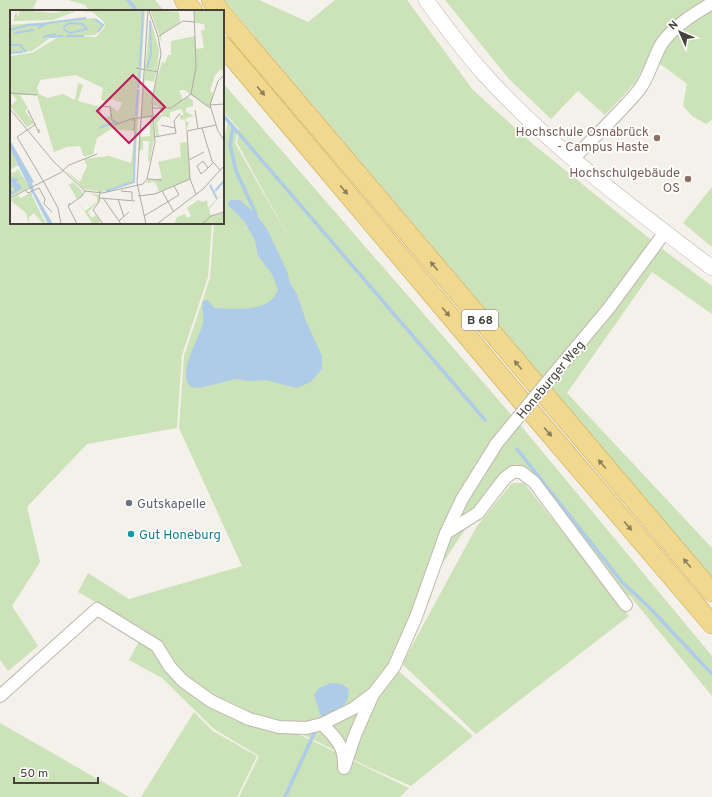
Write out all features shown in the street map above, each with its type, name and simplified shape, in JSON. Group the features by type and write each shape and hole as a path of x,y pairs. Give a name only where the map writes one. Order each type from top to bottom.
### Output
{"highway":[{"path":"184,0 192,10"},
{"name":"B 68","path":"211,0 219,10"},
{"name":"B 68","path":"225,17 712,592"},
{"name":"B 68","path":"224,47 712,624"}],"street":[{"path":"426,0 486,76 528,118 573,159 712,268"},
{"path":"573,159 638,90 648,76 662,44 671,33 681,23 712,2"},
{"name":"Honeburger Weg","path":"319,725 337,739 344,753 344,768 355,735 374,693 394,667 408,635 446,534 462,499 497,443 609,308 665,232"},
{"path":"446,534 478,513 505,478 513,472 521,472 534,482 626,605"},
{"name":"Honeburger Weg","path":"0,696 97,609 157,646 170,667 183,681 211,701 236,714 265,724 292,729 319,725 354,708 374,693"}],"green space":[{"path":"0,0 37,0 32,10 10,10 10,224 212,224 208,277 182,355 177,428 87,444 27,507 40,562 12,606 38,646 8,671 0,660"},
{"path":"68,0 155,0 163,10 89,10 85,5"},
{"path":"224,0 259,0 308,22 335,0 407,0 473,90 534,145 665,251 712,286 712,314 652,272 567,393 712,548 712,582 536,379 540,374"},
{"path":"445,0 712,0 712,120 706,124 692,116 683,106 687,84 663,66 647,60 635,83 605,115 578,91 551,119 509,79"},
{"path":"224,84 522,427 712,656 712,696 630,596 618,593 534,482 516,464 503,472 417,602 394,667 473,736 411,786 368,767 292,729 290,730 409,788 400,797 239,797 259,756 214,729 162,678 129,660 145,630 78,592 88,573 129,599 242,566 179,428 184,356 210,278 214,224 224,224 224,142 228,119 238,130 235,143 293,245 237,143 239,129 224,112"},
{"path":"712,187 712,247 683,223"},
{"path":"512,483 524,483 629,616 476,734 402,664 477,526"},
{"path":"194,712 213,731 257,756 237,797 141,797"},
{"path":"0,723 129,797 0,797"}],"water":[{"path":"231,200 240,200 256,214 267,229 287,271 290,283 297,294 306,321 322,356 322,369 311,382 296,388 266,380 248,381 236,379 199,388 190,387 187,380 187,364 203,323 203,301 208,300 214,308 233,309 254,307 269,302 278,290 272,274 258,256 255,240 244,221 229,206 228,202"},
{"path":"331,683 341,684 348,688 349,694 345,703 341,707 322,719 314,695 319,688"}],"waterway":[{"path":"128,0 136,10"},
{"path":"224,116 485,420"},
{"path":"233,127 230,145 236,171 256,214"},
{"path":"517,449 622,582 647,605 712,674"},
{"path":"285,797 316,729"}],"place":[{"name":"Hochschule Osnabrück - Campus Haste","path":"657,138"},
{"name":"Hochschulgebäude OS","path":"688,179"},
{"name":"Gutskapelle","path":"129,503"},
{"name":"Gut Honeburg","path":"131,534"}]}
